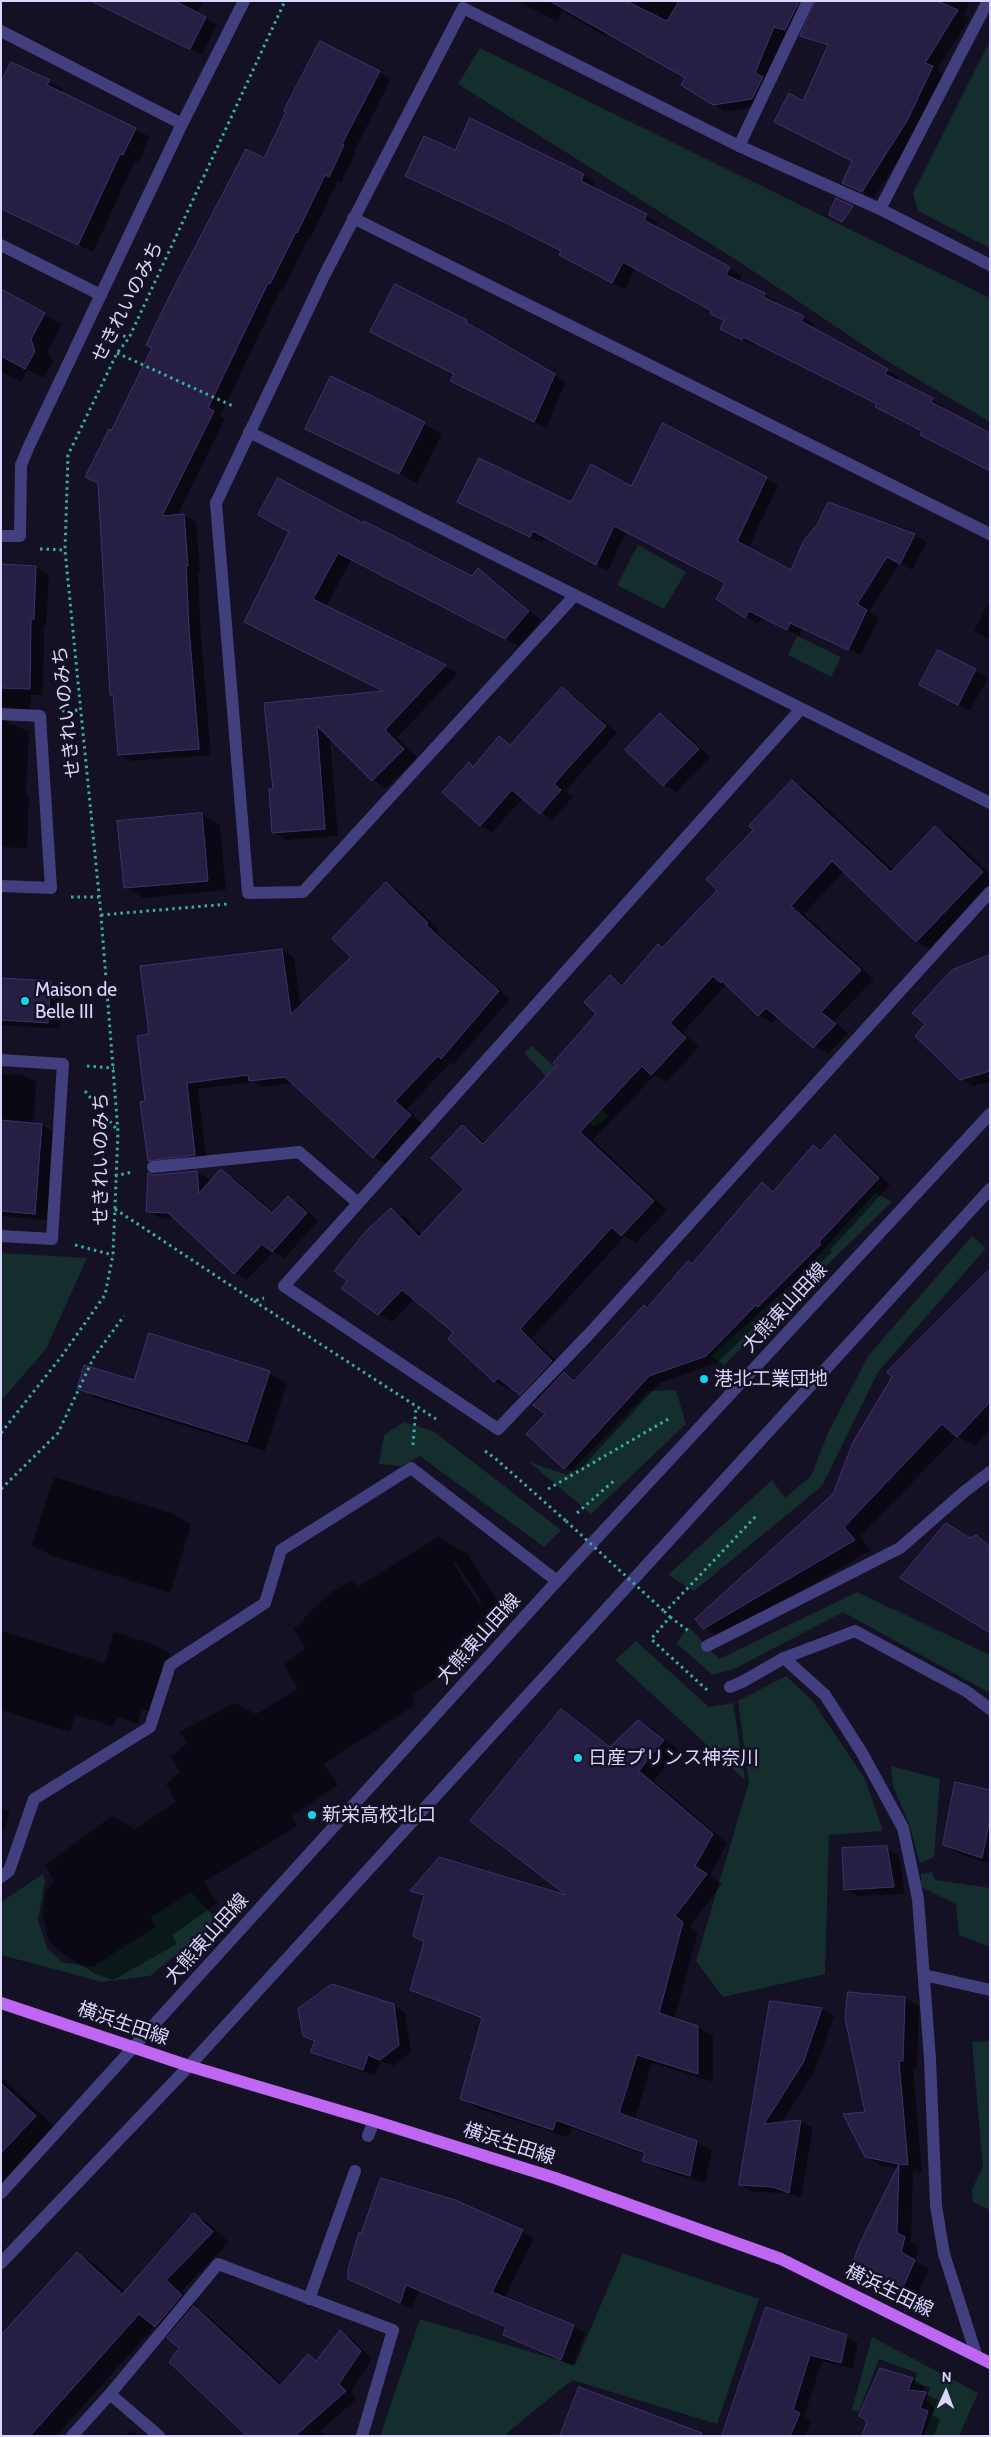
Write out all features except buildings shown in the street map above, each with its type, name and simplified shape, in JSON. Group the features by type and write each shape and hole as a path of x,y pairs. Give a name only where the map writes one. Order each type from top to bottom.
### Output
{"main road":[{"name":"横浜生田線","path":"1,2003 189,2066 374,2120 555,2178 781,2259 976,2354 990,2363"}],"street":[{"path":"1,536 20,536 22,465 182,124 244,1"},
{"path":"739,146 808,1"},
{"path":"880,209 988,1"},
{"path":"576,595 303,892 248,893 216,503 256,416 353,218 463,8 739,146 880,209 990,265"},
{"path":"1,31 182,124"},
{"path":"353,218 990,534"},
{"path":"1,245 101,295"},
{"path":"249,432 576,595 800,710 990,803"},
{"path":"800,710 284,1286 498,1429 590,1333 990,892"},
{"path":"1,714 40,716 51,888 1,886"},
{"path":"1,1060 63,1064 52,1239 1,1236"},
{"name":"大熊東山田線","path":"1,2193 557,1581 990,1114"},
{"path":"154,1168 299,1152 358,1203"},
{"path":"1,2263 189,2066 990,1189"},
{"path":"1,1877 9,1871 34,1799 150,1727 170,1665 265,1603 281,1550 411,1468 557,1581"},
{"path":"707,1646 900,1548 990,1472"},
{"path":"730,1687 784,1658 854,1631 966,1691 990,1708"},
{"path":"784,1658 825,1695 862,1753 903,1828 918,1899 930,2059 936,2206 944,2254 976,2354"},
{"path":"924,1975 990,1990"},
{"path":"368,2136 374,2120"},
{"path":"309,2299 355,2171"},
{"path":"72,2436 110,2394 218,2264 392,2330 362,2436"},
{"path":"110,2394 159,2436"}],"path":[{"name":"せきれいのみち","path":"1,1433 62,1357 105,1294 114,1255 118,1132 101,915 65,550 68,455 117,354 129,338 285,1"},
{"path":"117,354 256,416"},
{"path":"101,915 229,904 248,893"},
{"path":"63,1064 118,1132"},
{"path":"115,1209 440,1422"},
{"path":"52,1239 114,1255"},
{"path":"254,1301 262,1299 284,1286"},
{"path":"1,1489 58,1433 94,1357 124,1316"},
{"path":"411,1468 416,1406"},
{"path":"548,1489 670,1418"},
{"path":"480,1448 496,1459 566,1521 670,1617 651,1639 711,1694 730,1687"},
{"path":"577,1513 622,1474"},
{"path":"665,1612 757,1516"}],"green space":[{"path":"990,41 990,248 918,211 913,193"},
{"path":"480,48 990,298 990,422 884,359 744,265 458,84"},
{"path":"638,545 686,572 664,609 617,585"},
{"path":"797,636 841,657 831,677 788,655"},
{"path":"532,1046 609,1116 594,1127 524,1053"},
{"path":"875,1193 892,1202 724,1365 711,1356 795,1281"},
{"path":"972,1236 986,1248 878,1372 822,1486 694,1591 668,1575 772,1480 785,1498 811,1476 828,1433 868,1356"},
{"path":"1,1253 87,1258 46,1349 1,1401"},
{"path":"676,1390 686,1424 591,1514 529,1462 567,1475 649,1391"},
{"path":"404,1422 433,1431 561,1530 544,1547 420,1456 401,1466 379,1464 384,1435"},
{"path":"857,1592 990,1655 990,1693 843,1612 736,1668 713,1675 676,1643 689,1627 719,1659"},
{"path":"636,1641 709,1707 733,1703 745,1780 615,1660"},
{"path":"786,1676 812,1700 865,1779 883,1831 829,1835 825,1974 723,1997 696,1961 749,1782 738,1701"},
{"path":"891,1766 940,1779 934,1857 920,1863 909,1824 893,1786"},
{"path":"932,1872 935,1880 990,1888 990,1947 959,1935 956,1904 921,1887 921,1874"},
{"path":"43,1874 45,1881 38,1920 47,1948 62,1962 92,1967 155,1927 151,1917 191,1892 218,1921 150,1976 102,1982 1,1955 1,1902"},
{"path":"990,2041 990,2210 973,2202 972,2189 983,2167 972,2042"},
{"path":"623,2253 759,2299 717,2424 572,2380 507,2433 508,2436 380,2436 420,2319 575,2365"},
{"path":"872,2337 978,2393 959,2436 924,2436 935,2408 926,2402 930,2387 914,2384 917,2373 879,2359 859,2411 852,2410"}],"place":[{"name":"Maison de Belle III","path":"25,1001"},
{"name":"港北工業団地","path":"704,1379"},
{"name":"日産プリンス神奈川","path":"578,1758"},
{"name":"新栄高校北口","path":"312,1815"}]}
